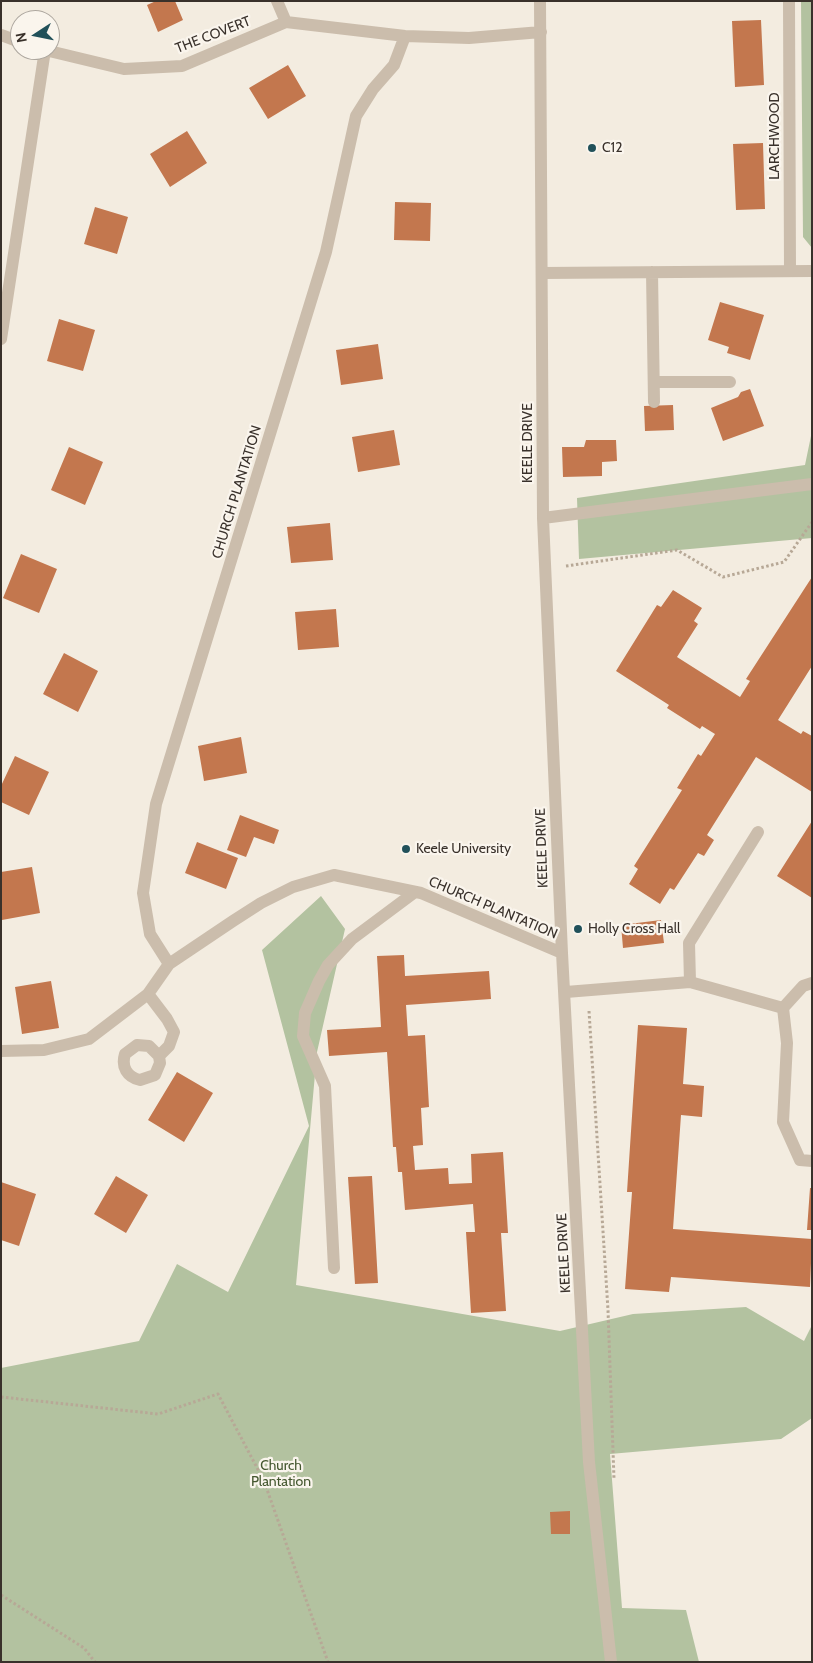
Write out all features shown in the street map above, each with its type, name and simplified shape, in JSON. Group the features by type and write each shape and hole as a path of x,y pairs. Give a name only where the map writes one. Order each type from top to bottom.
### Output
{"street":[{"path":"277,1 286,22"},
{"name":"KEELE DRIVE","path":"540,1 543,518 545,569 562,952 566,992 589,1462 611,1662"},
{"name":"LARCHWOOD","path":"789,1 790,272"},
{"name":"THE COVERT","path":"60,54 124,69 182,66 286,22 405,36 469,38 540,32"},
{"name":"CHURCH PLANTATION","path":"168,964 150,934 143,892 156,804 326,252 356,116 373,90 394,65 405,36"},
{"path":"1,339 43,60"},
{"path":"543,272 812,271"},
{"path":"652,272 654,402"},
{"path":"654,382 730,382"},
{"path":"543,518 812,484"},
{"path":"690,982 688,943 758,832"},
{"name":"CHURCH PLANTATION","path":"1,1050 44,1050 88,1039 148,994 168,964 261,903 293,887 334,875 415,892 562,952"},
{"path":"334,1268 325,1086 303,1036 305,1014 328,965 352,938 415,892"},
{"path":"566,992 690,982 783,1008"},
{"path":"812,983 803,986 783,1008 787,1044 784,1122 800,1160 812,1161"},
{"path":"148,994 167,1019 174,1032 169,1046 159,1056"}],"path":[{"path":"545,569 677,550 723,577 784,562 812,522"},
{"path":"588,990 608,1310 614,1487"},
{"path":"1,1397 158,1414 218,1394 264,1480 328,1662"},
{"path":"1,1595 84,1648 95,1662"}],"green space":[{"path":"801,1 812,1 812,248 803,237"},
{"path":"812,431 812,538 579,559 577,498 805,465"},
{"name":"Church Plantation","path":"321,896 345,929 317,1052 296,1285 560,1331 633,1314 746,1307 804,1341 812,1325 812,1418 781,1439 610,1454 622,1608 686,1610 699,1662 1,1662 1,1368 139,1341 177,1264 228,1292 309,1126 262,950"}],"building":[{"path":"156,1 175,1 183,20 158,32 147,5"},
{"path":"761,20 764,85 735,87 732,21"},
{"path":"288,65 306,96 268,119 249,88"},
{"path":"187,131 207,163 170,187 150,154"},
{"path":"763,143 765,209 736,210 733,144"},
{"path":"395,202 431,203 430,241 394,240"},
{"path":"95,207 128,217 117,254 84,244"},
{"path":"720,302 764,315 750,360 727,353 729,347 708,340"},
{"path":"59,319 95,330 83,371 47,361"},
{"path":"378,344 383,379 341,385 336,350"},
{"path":"750,389 764,426 723,441 711,408 738,397 741,392"},
{"path":"673,405 674,430 645,431 644,406"},
{"path":"394,430 400,465 358,472 352,437"},
{"path":"586,440 616,440 617,461 602,462 602,476 563,477 562,447 584,447"},
{"path":"69,447 103,462 85,505 51,490"},
{"path":"330,523 333,560 291,563 287,527"},
{"path":"21,554 57,569 39,613 3,598"},
{"path":"812,577 812,666 778,720 801,734 803,731 812,736 812,792 756,757 707,835 714,840 704,856 698,853 674,890 670,888 660,904 629,884 638,869 634,866 682,790 677,788 698,754 701,756 715,734 702,726 700,729 667,708 669,705 616,671 657,605 661,607 673,590 702,608 694,621 698,624 677,657 740,697 750,681 746,679"},
{"path":"336,609 339,647 298,650 295,612"},
{"path":"64,653 98,671 78,712 43,694"},
{"path":"241,737 247,773 204,781 198,746"},
{"path":"15,756 49,772 29,815 1,802 1,786"},
{"path":"240,815 279,830 274,844 254,837 246,857 227,850"},
{"path":"812,821 812,898 777,876"},
{"path":"197,842 238,858 226,889 185,873"},
{"path":"32,867 40,913 2,920 1,872"},
{"path":"661,920 664,943 623,948 621,925"},
{"path":"404,955 405,976 489,971 491,999 406,1005 408,1036 425,1035 429,1107 421,1108 423,1145 413,1146 415,1170 448,1168 449,1184 472,1183 471,1154 503,1152 508,1233 501,1233 506,1311 471,1313 466,1232 475,1232 473,1204 405,1210 402,1172 398,1172 396,1147 393,1147 387,1052 329,1056 327,1030 381,1027 377,956"},
{"path":"51,981 59,1028 22,1034 15,987"},
{"path":"638,1025 687,1028 683,1084 704,1086 702,1117 681,1115 673,1229 812,1239 810,1287 671,1277 669,1292 625,1289 632,1192 627,1192"},
{"path":"177,1072 213,1093 184,1142 148,1120"},
{"path":"116,1176 148,1195 126,1233 94,1214"},
{"path":"372,1176 378,1283 355,1284 348,1177"},
{"path":"1,1182 36,1194 19,1246 1,1240"},
{"path":"810,1188 812,1188 812,1230 807,1230"},
{"path":"570,1511 570,1534 551,1534 550,1512"}],"place":[{"name":"C12","path":"592,148"},
{"name":"Keele University","path":"406,849"},
{"name":"Holly Cross Hall","path":"578,929"}]}
